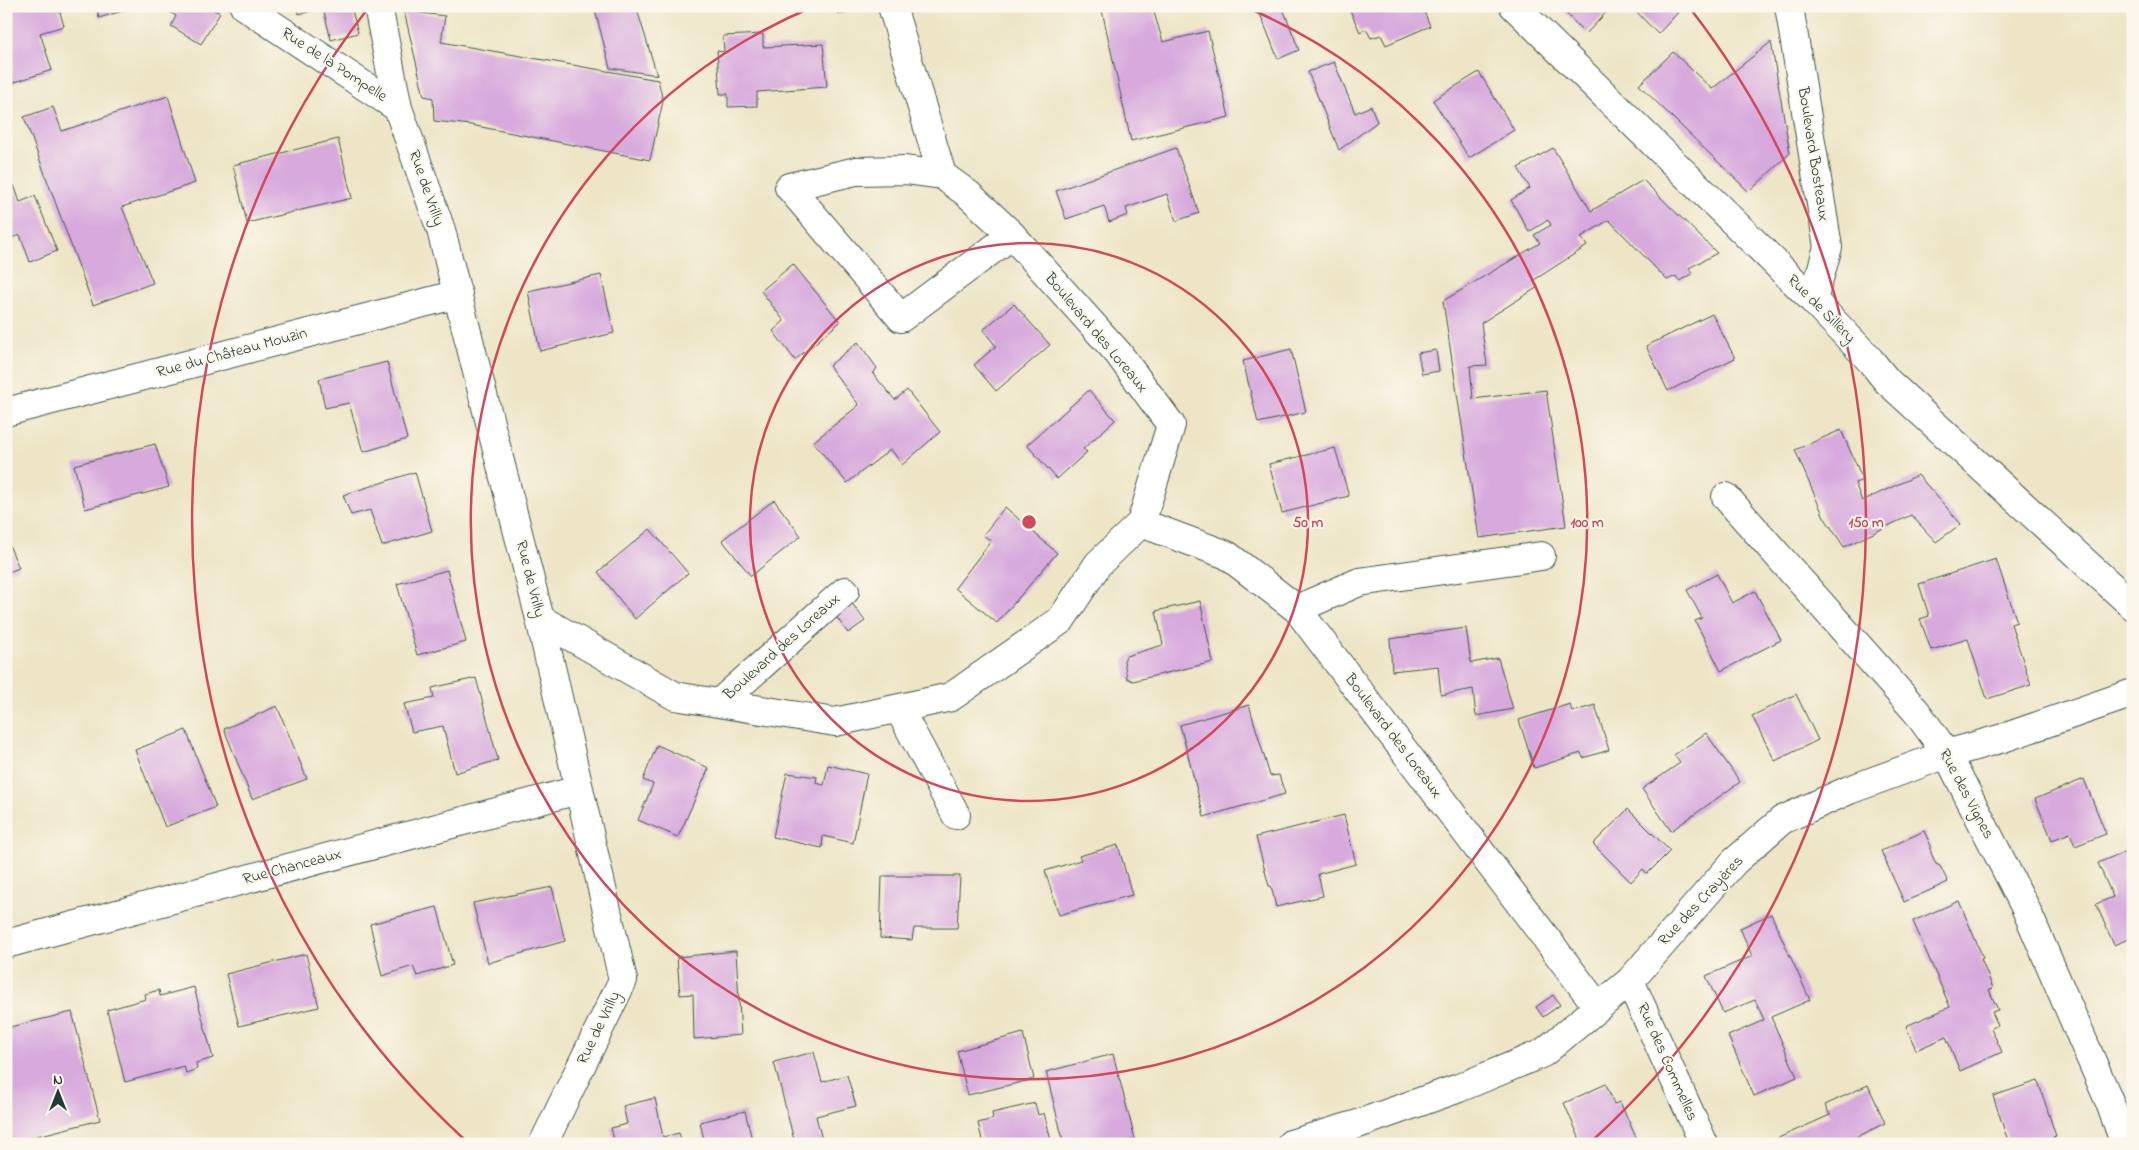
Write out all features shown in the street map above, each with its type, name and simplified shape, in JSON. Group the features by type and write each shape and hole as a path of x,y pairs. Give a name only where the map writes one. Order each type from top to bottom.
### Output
{"street":[{"name":"Rue de la Pompelle","path":"244,6 398,108"},
{"name":"Rue de Vrilly","path":"378,6 398,108 440,230 458,294 540,619 623,980 543,1144"},
{"path":"892,6 942,175"},
{"name":"Rue de Sillery","path":"1514,6 1813,300 1870,360 1887,381 2133,606"},
{"name":"Boulevard Bosteaux","path":"1789,6 1828,247 1813,300"},
{"name":"Boulevard des Loreaux","path":"540,619 675,696 835,722 951,697 1061,620 1098,564 1142,523 1171,424 1118,353 1012,235 968,194 942,175 905,170 856,171 789,187 901,318 1012,235"},
{"name":"Rue du Château Mouzin","path":"6,412 458,294"},
{"name":"Rue des Vignes","path":"1726,496 1916,711 1947,754 2025,907 2110,1103 2125,1144"},
{"name":"Boulevard des Loreaux","path":"1142,523 1227,556 1297,610 1598,1007"},
{"path":"1297,610 1359,582 1541,556"},
{"name":"Boulevard des Loreaux","path":"719,703 845,592"},
{"name":"Rue des Crayères","path":"1303,1142 1459,1088 1543,1053 1630,980 1734,862 1782,820 1849,790 1947,754 2003,738 2133,693"},
{"path":"899,709 956,816"},
{"name":"Rue Chanceaux","path":"6,944 578,790"},
{"name":"Rue des Commelles","path":"1630,980 1704,1144"}],"building":[{"path":"6,6 58,6 64,26 40,33 52,70 12,83 6,67"},
{"path":"96,6 135,6 135,7 99,18"},
{"path":"161,6 207,6 220,13 201,44 171,26 176,16"},
{"path":"297,6 351,6 358,33 331,40 323,8 299,14"},
{"path":"594,6 636,6 657,75 610,68"},
{"path":"837,6 864,6 864,7 839,14"},
{"path":"1101,6 1152,6 1163,42 1208,31 1229,117 1131,141"},
{"path":"1257,6 1282,6 1299,50 1278,59"},
{"path":"1348,6 1422,6 1430,26 1386,45 1381,35 1371,38 1366,29 1360,32"},
{"path":"1559,6 1612,6 1586,34"},
{"path":"1631,6 1684,6 1658,34"},
{"path":"404,11 445,16 441,42 658,80 663,101 650,160 471,125 434,121 433,98 424,96"},
{"path":"763,34 763,47 823,44 827,87 757,92 757,106 728,107 728,94 720,94 717,51 724,52 723,36"},
{"path":"1771,42 1790,153 1749,192 1639,85 1673,52 1712,89"},
{"path":"1334,62 1355,113 1371,106 1377,122 1339,150 1308,72"},
{"path":"1479,72 1514,130 1469,158 1433,100"},
{"path":"168,96 195,183 122,207 153,283 93,305 24,117 53,107 62,131"},
{"path":"338,139 352,198 247,223 233,165"},
{"path":"1176,148 1199,213 1176,221 1167,194 1126,208 1128,215 1109,222 1104,206 1066,219 1056,191"},
{"path":"1553,148 1591,211 1643,180 1717,253 1689,268 1692,274 1679,281 1676,276 1667,280 1609,220 1581,237 1587,246 1534,280 1538,287 1481,323 1487,365 1470,366 1473,399 1546,390 1566,526 1479,538 1443,301 1540,243 1534,235 1551,225 1548,220 1529,232 1511,200 1530,188 1518,168"},
{"path":"14,185 20,202 35,196 57,251 30,262 20,235 6,240 6,188"},
{"path":"793,264 840,322 795,360 773,331 784,321 761,291"},
{"path":"601,275 614,333 540,351 528,291"},
{"path":"1014,304 1050,345 996,391 974,365 996,346 983,330"},
{"path":"1712,314 1735,358 1668,391 1646,346"},
{"path":"858,342 877,368 873,374 895,400 907,390 940,432 902,465 891,449 847,483 813,442 859,405 829,366"},
{"path":"1291,349 1306,412 1258,423 1243,361"},
{"path":"1436,350 1439,371 1422,374 1418,353"},
{"path":"387,362 407,439 363,452 349,403 325,408 319,379"},
{"path":"1089,390 1115,420 1083,449 1087,452 1057,479 1027,445"},
{"path":"1841,430 1863,480 1855,483 1862,501 1918,475 1961,524 1936,542 1911,515 1844,547 1824,517 1795,450"},
{"path":"155,444 169,487 85,509 74,465"},
{"path":"1335,448 1349,496 1282,513 1269,464"},
{"path":"415,472 432,531 382,546 370,510 351,515 343,495"},
{"path":"774,500 801,536 751,576 722,540"},
{"path":"1005,507 1057,553 997,623 955,588 991,541 983,535"},
{"path":"650,529 688,573 635,619 598,572"},
{"path":"6,538 19,568 6,573"},
{"path":"1996,559 2017,622 2011,624 2031,685 1987,699 1968,639 1931,650 1920,619 1929,616 1919,584"},
{"path":"447,570 466,642 417,655 397,584"},
{"path":"1717,574 1732,603 1755,591 1781,640 1721,671 1695,621 1702,618 1687,590"},
{"path":"1200,601 1213,662 1133,681 1127,678 1124,661 1126,656 1163,645 1156,611"},
{"path":"851,602 865,621 848,633 835,615"},
{"path":"1466,628 1471,663 1498,658 1513,709 1476,716 1473,689 1441,695 1438,666 1392,671 1390,639"},
{"path":"476,678 498,760 455,773 443,726 412,732 404,704 434,698 432,688"},
{"path":"1796,694 1818,740 1775,761 1752,716"},
{"path":"1570,704 1572,712 1595,705 1609,750 1583,758 1581,753 1534,768 1519,720"},
{"path":"1249,705 1270,776 1279,775 1285,794 1204,817 1180,725"},
{"path":"277,706 307,779 252,799 224,729"},
{"path":"186,730 216,807 165,827 135,750"},
{"path":"1706,733 1740,782 1671,831 1642,789 1680,763 1674,755"},
{"path":"657,745 709,768 678,837 638,820 653,784 643,780"},
{"path":"828,765 867,774 853,843 823,836 822,848 773,837 787,773 817,777 816,783 824,785"},
{"path":"2084,779 2106,834 2075,846 2070,833 2052,840 2035,799"},
{"path":"1628,809 1670,851 1647,874 1643,869 1631,882 1593,844"},
{"path":"1344,815 1356,864 1318,874 1323,896 1276,907 1256,837"},
{"path":"1924,831 1936,864 1940,866 1948,882 1904,902 1881,851"},
{"path":"1118,845 1132,895 1059,915 1045,871 1081,860 1079,856"},
{"path":"2133,848 2133,937 2114,945 2096,904 2113,897 2098,863"},
{"path":"882,876 960,876 957,928 914,928 912,940 880,938"},
{"path":"552,887 565,941 488,963 473,903"},
{"path":"1959,901 1983,958 1981,959 1993,988 1989,990 1998,1010 1992,1012 1998,1025 1991,1028 2002,1052 1960,1071 1946,1037 1916,1050 1906,1026 1950,1007 1913,921"},
{"path":"437,907 453,965 417,976 413,966 382,976 370,924"},
{"path":"1771,914 1810,1000 1771,1017 1797,1077 1754,1096 1728,1036 1764,1020 1755,1000 1723,1013 1706,976 1752,956 1740,928"},
{"path":"736,951 741,1035 694,1039 693,994 680,995 677,957"},
{"path":"306,954 319,1007 239,1026 226,974"},
{"path":"194,987 213,1058 196,1063 197,1069 186,1073 184,1066 125,1082 107,1010 146,999 145,994 159,990 160,996"},
{"path":"1553,995 1560,1005 1543,1017 1536,1007"},
{"path":"72,1012 100,1120 6,1144 6,1028"},
{"path":"1023,1033 1034,1079 968,1095 957,1051"},
{"path":"814,1052 822,1082 847,1075 856,1106 816,1116 823,1144 795,1144 774,1062"},
{"path":"1113,1054 1135,1139 1116,1144 1064,1144 1046,1072"},
{"path":"2038,1081 2056,1136 2053,1137 2055,1144 2009,1144 1993,1096"},
{"path":"1606,1084 1614,1104 1620,1102 1639,1144 1582,1144 1564,1103"},
{"path":"1868,1085 1885,1123 1843,1144 1765,1144 1830,1115 1825,1105"},
{"path":"655,1098 663,1137 679,1133 682,1144 615,1144 611,1128 627,1124 623,1106"},
{"path":"1035,1103 1038,1115 1044,1113 1052,1144 983,1144 978,1123 993,1119 992,1113"},
{"path":"745,1111 753,1144 705,1144 700,1122"}]}
